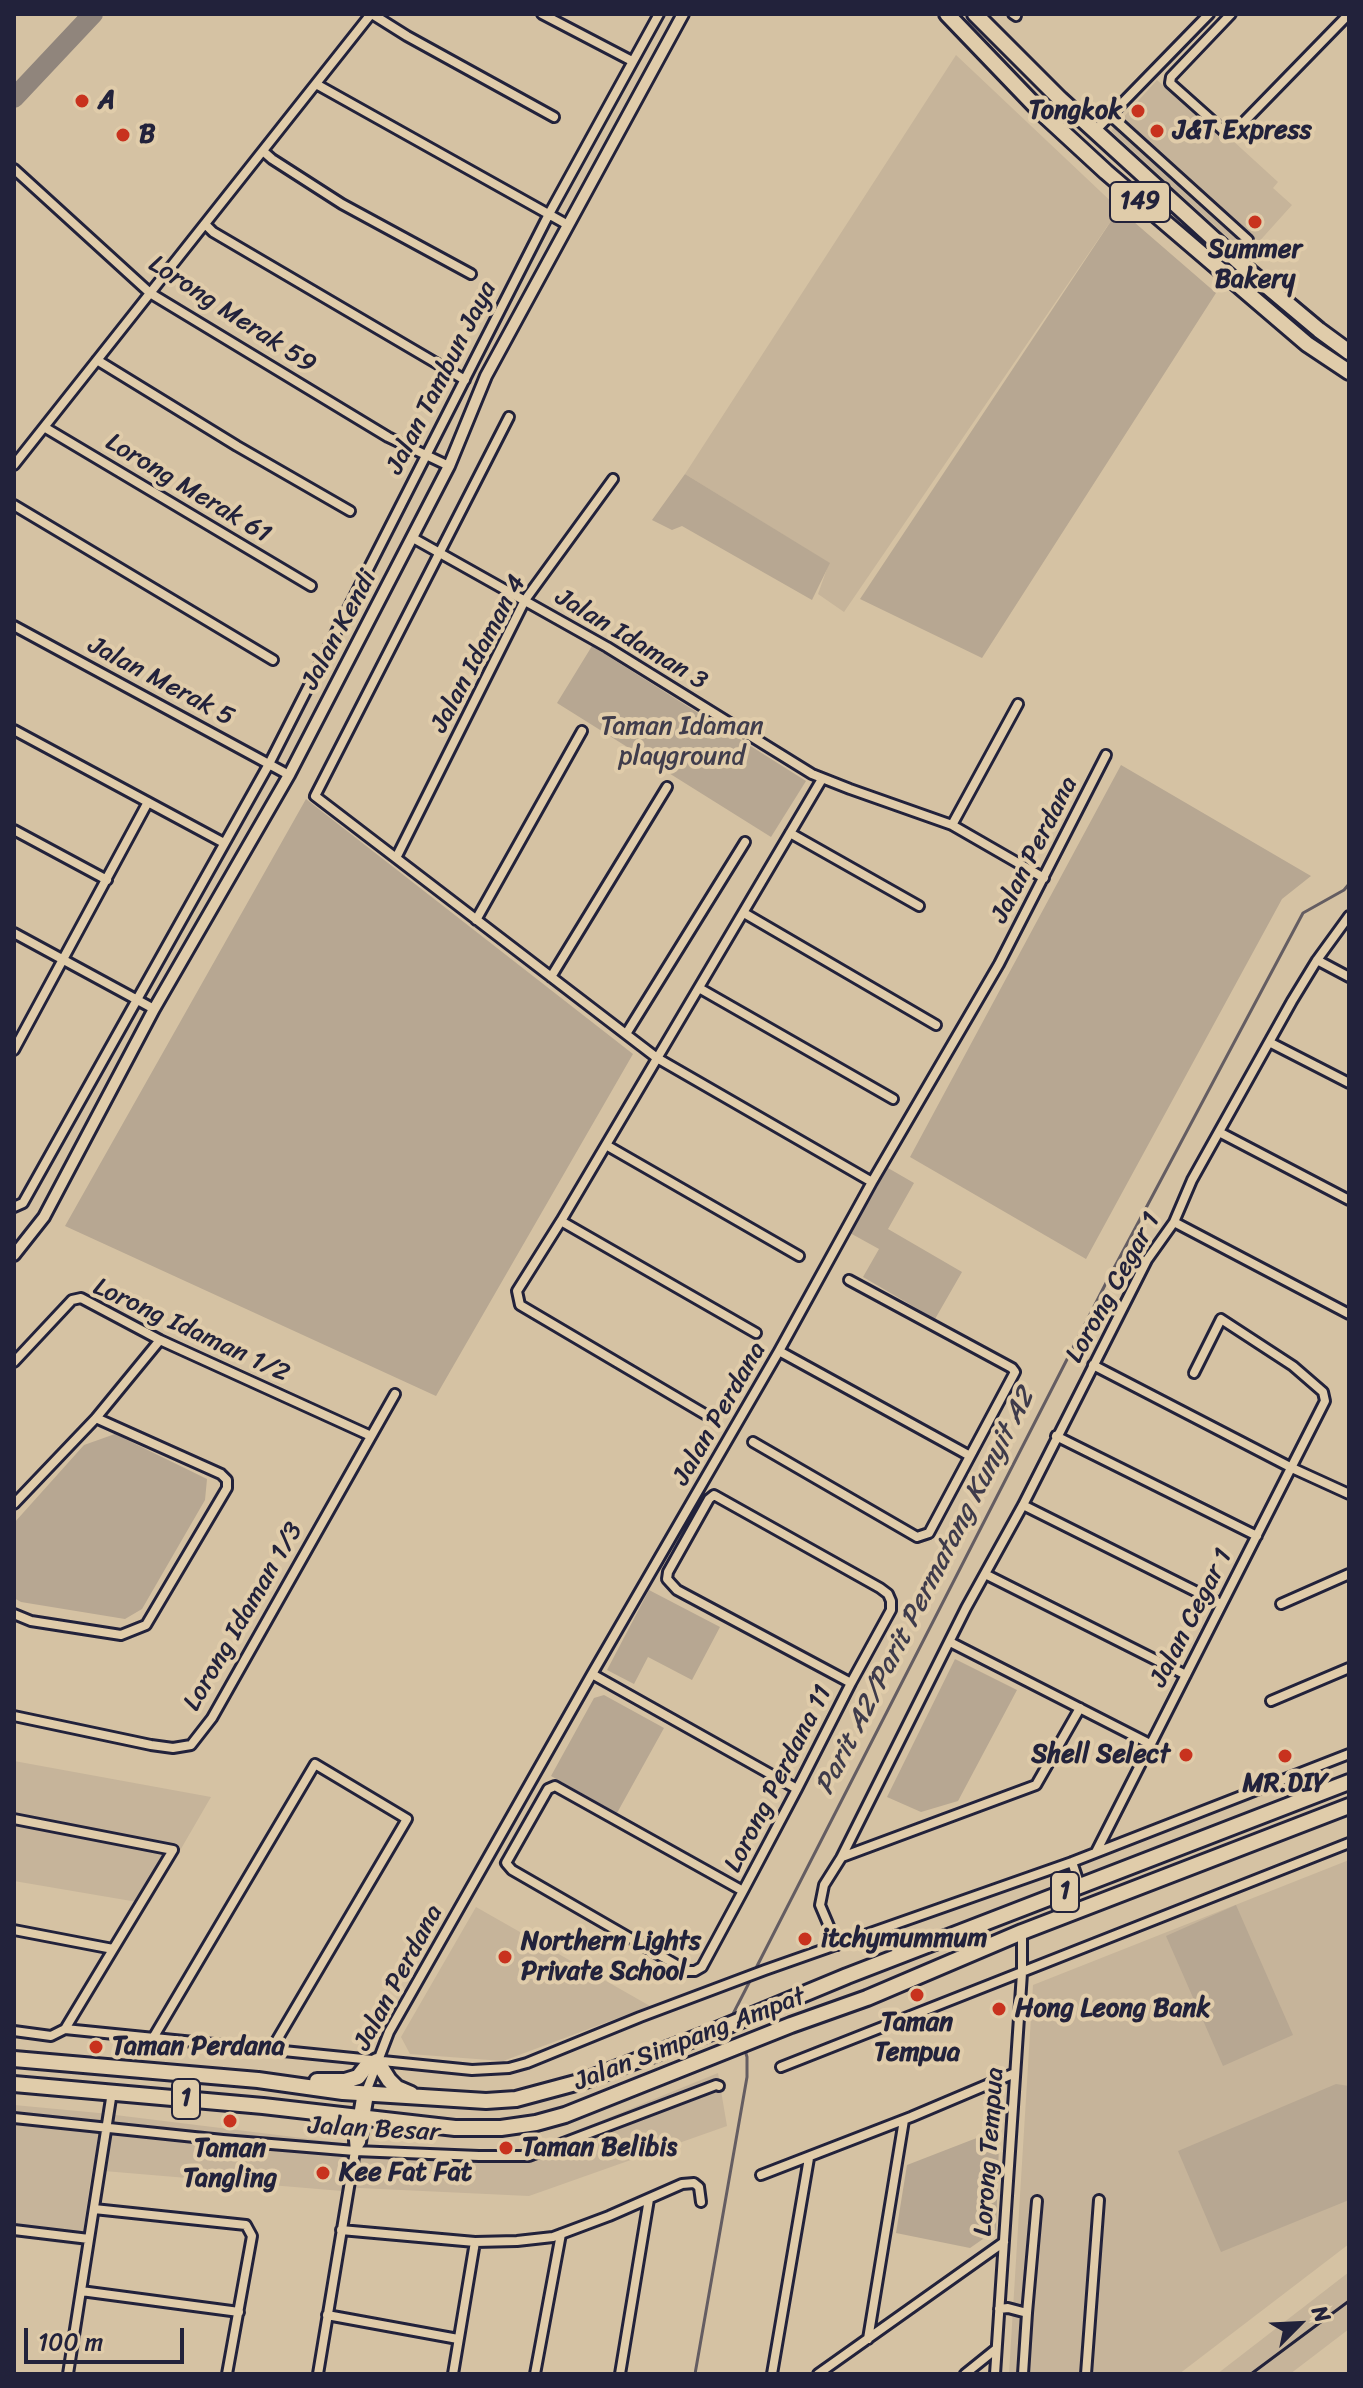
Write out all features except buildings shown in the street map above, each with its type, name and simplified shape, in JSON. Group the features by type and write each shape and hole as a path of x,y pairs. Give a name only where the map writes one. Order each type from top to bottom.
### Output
{"main road":[{"name":"149","path":"947,14 1042,113 1106,172 1307,344 1349,372"},
{"name":"149","path":"975,14 1060,99 1234,257 1349,352"},
{"name":"Jalan Simpang Ampat","path":"14,2059 258,2080 343,2092 486,2101 516,2099 583,2081 712,2032 847,1976 1349,1782"},
{"name":"Jalan Simpang Ampat","path":"14,2084 455,2128 501,2128 536,2123 565,2115 867,1998 1022,1932 1349,1806"},
{"path":"258,2080 345,2081 358,2077 377,2061 397,2088 418,2097"}],"street":[{"path":"14,465 372,14 554,117"},
{"path":"542,14 632,61"},
{"name":"Jalan Tambun Jaya","path":"269,764 549,214 659,14"},
{"name":"Jalan Kendi","path":"14,1255 44,1217 154,1009 289,775 449,466 486,376 683,14"},
{"path":"1095,131 1209,14"},
{"path":"1231,14 1171,77 1170,83 1226,133 1235,131 1349,14"},
{"path":"316,84 568,225"},
{"path":"1111,116 1248,240 1234,257"},
{"path":"263,151 342,204 471,274"},
{"name":"Lorong Merak 59","path":"14,169 150,293 388,437 449,466"},
{"path":"205,224 213,232 465,380"},
{"path":"97,360 350,511"},
{"name":"Jalan Kendi","path":"396,858 315,796 509,417"},
{"name":"Lorong Merak 61","path":"44,427 311,586"},
{"name":"Jalan Idaman 4","path":"396,858 525,600 613,479"},
{"path":"14,505 273,660"},
{"name":"Jalan Idaman 3","path":"413,538 525,600 822,779 952,825 1044,878"},
{"name":"Jalan Merak 5","path":"14,626 289,775"},
{"path":"952,825 1018,704"},
{"path":"14,730 224,843"},
{"path":"476,920 582,731"},
{"name":"Jalan Perdana","path":"318,2374 355,2151 361,2142 362,2118 368,2100 366,2092 389,2032 999,964 1106,755"},
{"path":"16,1207 23,1203 269,764"},
{"path":"708,1416 520,1305 517,1291 822,779"},
{"path":"551,977 667,787"},
{"path":"14,1050 148,802"},
{"path":"14,830 107,880"},
{"path":"790,833 919,906"},
{"path":"626,1034 745,842"},
{"path":"396,858 657,1058 872,1182"},
{"path":"744,913 936,1025"},
{"name":"Lorong Cegar 1","path":"837,1945 820,1905 824,1885 841,1858 1147,1260 1174,1222 1192,1180 1317,960 1349,916"},
{"path":"14,933 154,1009"},
{"path":"1317,960 1349,977"},
{"path":"699,988 893,1099"},
{"path":"1269,1042 1349,1083"},
{"path":"1219,1132 1349,1200"},
{"path":"606,1145 799,1256"},
{"path":"561,1221 756,1333"},
{"path":"1174,1222 1349,1314"},
{"path":"753,1442 917,1537 929,1533 1015,1372 849,1280"},
{"name":"Lorong Idaman 1/2","path":"14,1362 72,1300 81,1298 160,1340 371,1436"},
{"name":"Jalan Cegar 1","path":"1095,1853 1325,1401 1323,1392 1293,1366 1221,1319 1194,1373"},
{"path":"16,1497 96,1418 160,1340"},
{"path":"779,1351 970,1456"},
{"path":"1093,1365 1292,1468 1349,1494"},
{"name":"Lorong Idaman 1/3","path":"14,1716 151,1745 173,1748 191,1745 212,1718 395,1394"},
{"path":"14,1614 31,1621 121,1635 146,1625 227,1488 227,1480 221,1474 96,1418"},
{"path":"1056,1436 1257,1536"},
{"name":"Lorong Perdana 11","path":"743,1891 555,1786 551,1786 506,1863 508,1867 687,1971 702,1967 743,1891 797,1789 851,1683 891,1610 888,1594 880,1588 714,1495 668,1572 667,1579 677,1590 851,1683"},
{"path":"1023,1505 1221,1604"},
{"path":"985,1574 1186,1675"},
{"path":"1281,1604 1349,1574"},
{"path":"950,1642 1150,1744"},
{"path":"1271,1701 1349,1668"},
{"path":"592,1674 797,1789"},
{"path":"841,1858 1036,1785 1080,1708"},
{"path":"14,2031 51,2036 65,2029 472,2070 509,2068 765,1970 1072,1862 1349,1754"},
{"path":"153,2038 315,1764 407,1819 271,2050"},
{"path":"14,1819 173,1850 65,2029"},
{"path":"781,2067 1349,1843"},
{"path":"1072,1862 1080,1886"},
{"path":"14,1930 113,1949"},
{"name":"Lorong Tempua","path":"995,2374 1022,1973 1022,1932"},
{"path":"761,2175 1015,2073"},
{"name":"Jalan Besar","path":"14,2118 355,2151 529,2156 719,2086"},
{"path":"78,2374 68,2374 112,2092"},
{"path":"868,2339 904,2120"},
{"path":"772,2374 809,2158"},
{"path":"341,2230 475,2242 517,2241 553,2237 682,2184 694,2183 699,2187 701,2202"},
{"path":"620,2374 649,2199"},
{"path":"1086,2374 1099,2200"},
{"path":"1023,2374 1037,2201"},
{"path":"94,2209 246,2225 252,2236 227,2374"},
{"path":"14,2230 89,2239"},
{"path":"535,2374 561,2234"},
{"path":"453,2374 475,2242"},
{"path":"818,2374 1004,2242"},
{"path":"81,2291 239,2312"},
{"path":"999,2309 1027,2313"},
{"path":"327,2315 458,2339"},
{"path":"965,2374 996,2349"}],"shaded area":[{"path":"956,55 1119,209 844,612 818,594 829,563 685,474"},
{"path":"1157,80 1227,143 1231,139 1278,182 1273,188 1292,205 1247,255 1111,131"},
{"path":"14,1761 211,1797 149,1904 14,1881"},
{"path":"1349,1860 1349,2244 1179,2374 1009,2374 1033,1985"},
{"name":"Northern Lights Private School","path":"476,1907 650,2006 503,2061 410,2054 401,2037"},
{"path":"718,2073 727,2126 529,2196 359,2188 342,2191 92,2170 81,2246 14,2237 14,2105 367,2146 522,2153"},
{"path":"1349,2272 1349,2329 1290,2374 1217,2374"}],"green space":[{"path":"1119,209 1216,293 982,658 860,599"},
{"path":"685,474 830,563 812,600 682,526 672,530 652,520"},
{"name":"Taman Idaman playground","path":"592,646 806,781 771,837 557,703"},
{"path":"1121,765 1311,876 1282,899 1086,1259 910,1157"},
{"path":"306,799 633,1054 436,1396 65,1226"},
{"path":"888,1168 914,1183 888,1229 962,1272 935,1319 863,1277 879,1249 850,1233"},
{"path":"115,1434 207,1479 205,1500 142,1609 125,1619 21,1602 14,1598 14,1523 84,1445"},
{"path":"649,1590 720,1627 692,1680 648,1657 634,1684 607,1670"},
{"path":"955,1659 1017,1690 958,1801 921,1812 887,1797"},
{"path":"604,1695 664,1728 617,1813 551,1776 594,1698"},
{"path":"1236,1905 1293,2035 1223,2066 1166,1936"},
{"path":"1336,2084 1349,2086 1349,2200 1221,2252 1178,2151"},
{"path":"987,2134 999,2144 996,2230 970,2248 896,2233 907,2165"}],"waterway":[{"path":"14,98 93,14"},
{"name":"Parit A2/Parit Permatang Kunyit A2","path":"755,1970 1105,1285 1303,913 1344,890 1349,884"},
{"name":"Parit A2/Parit Permatang Kunyit A2","path":"734,2017 752,1977"},
{"name":"Parit A2/Parit Permatang Kunyit A2","path":"695,2374 747,2077 744,2047"}],"railway":[{"path":"1251,2374 1349,2301"}],"place":[{"name":"A","path":"82,101"},
{"name":"Tongkok","path":"1138,111"},
{"name":"J&T Express","path":"1157,131"},
{"name":"B","path":"123,135"},
{"name":"Summer Bakery","path":"1255,222"},
{"name":"Shell Select","path":"1186,1755"},
{"name":"MR.DIY","path":"1285,1756"},
{"name":"itchymummum","path":"805,1939"},
{"name":"Northern Lights Private School","path":"505,1957"},
{"name":"Taman Tempua","path":"917,1995"},
{"name":"Hong Leong Bank","path":"999,2009"},
{"name":"Taman Perdana","path":"96,2047"},
{"name":"Taman Tangling","path":"230,2121"},
{"name":"Taman Belibis","path":"506,2148"},
{"name":"Kee Fat Fat","path":"323,2173"}]}
